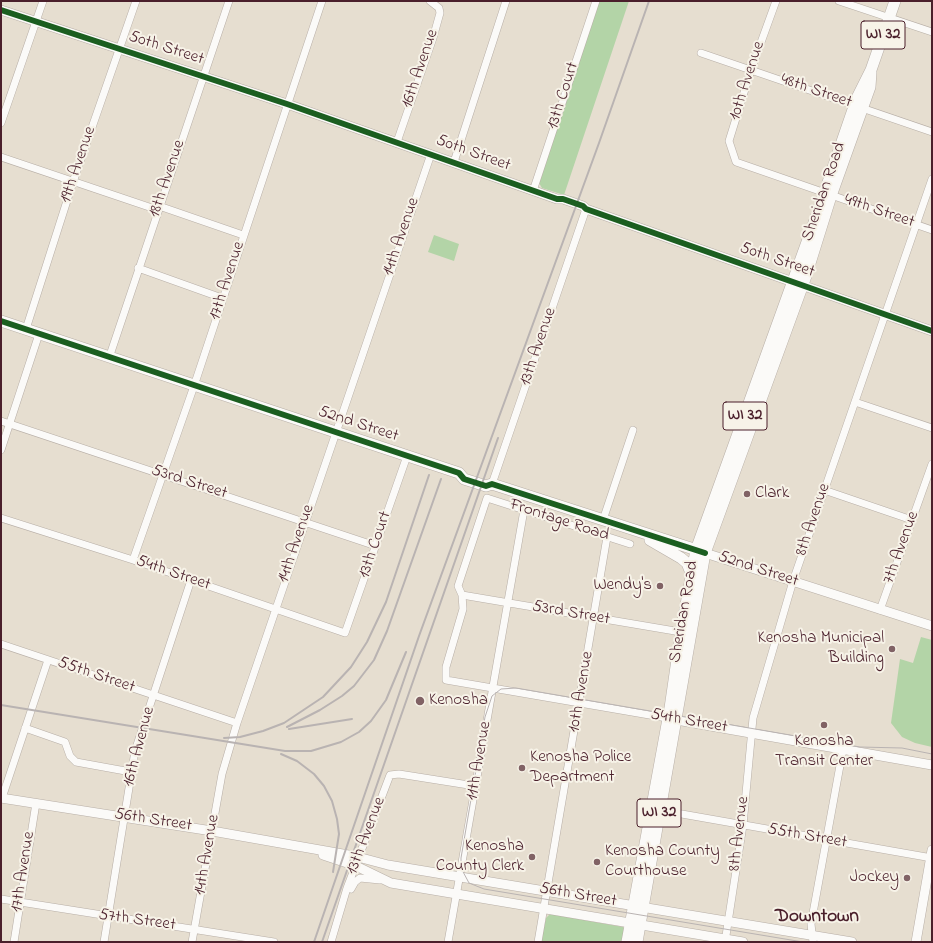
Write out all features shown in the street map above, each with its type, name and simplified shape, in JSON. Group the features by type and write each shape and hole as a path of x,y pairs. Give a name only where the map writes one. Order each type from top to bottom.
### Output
{"main road":[{"name":"Sheridan Road","path":"638,906 659,810 681,632 691,573 701,551 798,283 827,195 859,106 870,88 871,70 894,1"},
{"name":"52nd Street","path":"1,321 459,473 466,472 481,476 488,479 492,484 701,551"},
{"path":"632,530 681,558 687,563 691,573"},
{"name":"Sheridan Road","path":"627,942 635,924 701,551"},
{"name":"Sheridan Road","path":"635,924 637,942"}],"street":[{"path":"1,123 43,1"},
{"name":"19th Avenue","path":"26,329 73,182 136,1"},
{"name":"18th Avenue","path":"109,358 158,208 229,1"},
{"name":"17th Avenue","path":"133,560 194,386 322,1"},
{"name":"16th Avenue","path":"397,142 433,38 440,13 439,8 430,1"},
{"path":"454,162 506,1"},
{"name":"13th Court","path":"533,191 596,1"},
{"name":"10th Avenue","path":"736,162 729,141 751,70 776,1"},
{"path":"839,1 932,32"},
{"name":"50th Street","path":"1,10 287,104 557,199 561,203 582,211 586,209 932,331"},
{"name":"48th Street","path":"701,53 932,132"},
{"name":"14th Avenue","path":"192,942 222,774 237,722 304,521 431,154"},
{"path":"1,157 73,182 243,235"},
{"name":"49th Street","path":"736,162 827,195 932,230"},
{"name":"8th Avenue","path":"725,940 743,825 753,718 793,581 932,179"},
{"name":"13th Avenue","path":"492,484 586,209"},
{"path":"138,268 222,298"},
{"path":"1,450 39,334"},
{"path":"855,402 932,428"},
{"name":"53rd Street","path":"1,421 376,546"},
{"path":"603,520 633,430"},
{"name":"13th Court","path":"345,633 407,456"},
{"name":"7th Avenue","path":"880,610 912,520 929,482 932,464"},
{"path":"824,490 912,520"},
{"name":"Frontage Road","path":"462,595 458,586 488,498 630,544"},
{"name":"11th Avenue","path":"448,942 524,510"},
{"name":"54th Street","path":"1,518 133,560 345,633"},
{"name":"10th Avenue","path":"538,942 580,703 607,537"},
{"name":"52nd Street","path":"701,551 932,626"},
{"name":"16th Avenue","path":"104,942 131,772 137,745 190,580"},
{"name":"53rd Street","path":"462,595 681,632"},
{"name":"54th Street","path":"462,595 463,609 446,667 446,680 752,732 932,765"},
{"name":"55th Street","path":"1,644 237,722"},
{"path":"2,798 48,660"},
{"path":"25,728 65,742 70,756 76,762 131,772"},
{"path":"812,939 811,924 843,749"},
{"name":"13th Avenue","path":"331,942 345,900 347,888 388,779 392,774 401,774 475,786"},
{"name":"56th Street","path":"2,798 36,802 212,831 304,848 358,862 459,875 729,920 812,939 852,942"},
{"name":"17th Avenue","path":"14,942 19,902 36,802"},
{"name":"55th Street","path":"659,810 826,840 932,856"},
{"path":"916,942 932,856"},
{"name":"56th Street","path":"358,862 384,881 743,942"},
{"name":"13th Avenue","path":"345,900 354,883 358,879 363,877 384,881"},
{"name":"57th Street","path":"1,899 274,942"}],"green space":[{"path":"599,1 629,1 564,195 542,188 539,183"},
{"path":"434,235 459,244 454,261 428,252"},
{"path":"921,637 932,640 932,747 915,743 902,737 891,723 900,659 913,663"},
{"path":"550,914 623,927 626,931 624,942 541,942 546,918"}],"tram line":[{"path":"803,942 484,889 469,883 461,868 461,858 485,717 492,696 501,689 516,688 860,747 902,748 932,754"}],"railway":[{"path":"314,942 419,636 599,143 649,1"},
{"path":"322,942 498,438"},
{"path":"224,738 240,737 263,731 284,723 323,697 351,667 367,642 386,602 429,475"},
{"path":"287,727 320,710 342,696 354,686 374,660 387,631 441,479"},
{"path":"1,705 285,751 311,751 341,742 359,732 371,721 386,700 406,652"},
{"path":"289,729 352,719"},
{"path":"281,754 297,761 314,774 324,786 332,801 339,834 333,872"}],"cycle path":[{"path":"1,10 287,104 557,199 563,199 583,206 586,209 932,331"},
{"path":"1,321 459,473 464,479 486,486 492,484 705,553"}],"place":[{"name":"Clark","path":"747,494"},
{"name":"Wendy's","path":"660,586"},
{"name":"Kenosha Municipal Building","path":"892,649"},
{"name":"Kenosha","path":"420,701"},
{"name":"Kenosha Transit Center","path":"824,725"},
{"name":"Kenosha Police Department","path":"522,768"},
{"name":"Kenosha County Clerk","path":"532,857"},
{"name":"Kenosha County Courthouse","path":"597,862"},
{"name":"Jockey","path":"907,878"}],"district":[{"name":"Downtown","path":"817,918"}]}
